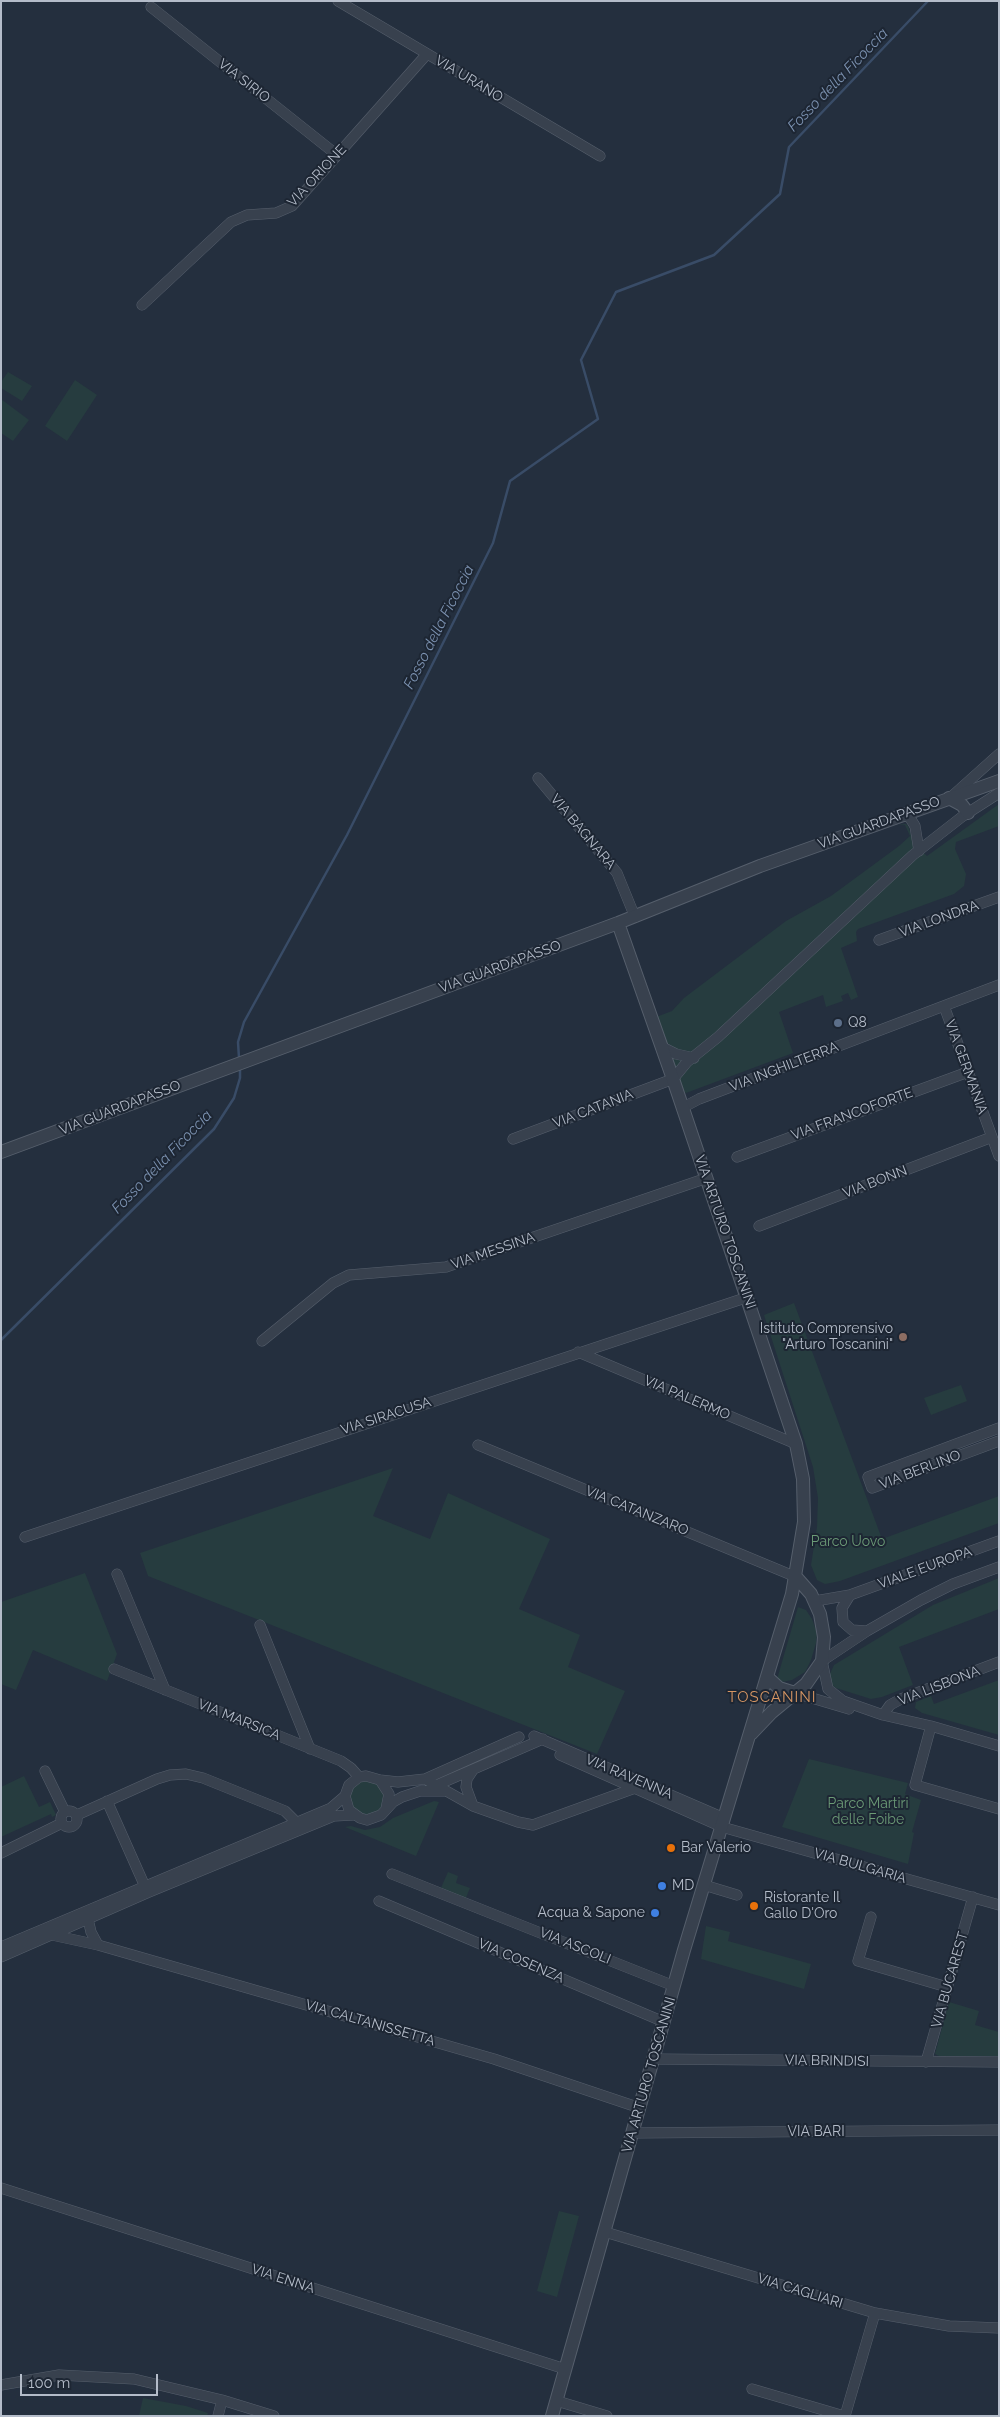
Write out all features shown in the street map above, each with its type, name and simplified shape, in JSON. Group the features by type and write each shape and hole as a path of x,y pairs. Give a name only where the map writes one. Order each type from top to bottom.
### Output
{"street":[{"name":"VIA URANO","path":"338,1 600,156"},
{"name":"VIA SIRIO","path":"151,7 337,155"},
{"name":"VIA ORIONE","path":"142,305 231,222 242,216 276,213 290,207 427,54"},
{"path":"968,813 962,805 950,797 999,754"},
{"name":"VIA BAGNARA","path":"538,778 617,873 635,917"},
{"name":"VIA GUARDAPASSO","path":"1,1152 635,917 760,866 999,781"},
{"path":"673,1080 687,1062 694,1058 919,851 968,813 999,793"},
{"path":"903,814 910,818 916,826 919,851"},
{"name":"VIA LONDRA","path":"879,940 999,897"},
{"name":"VIA ARTURO TOSCANINI","path":"552,2416 674,1986 790,1600 796,1577 802,1536 804,1504 802,1473 796,1444 748,1297 618,923"},
{"name":"VIA INGHILTERRA","path":"682,1108 700,1099 999,985"},
{"name":"VIA GERMANIA","path":"944,1006 999,1156"},
{"path":"662,1048 676,1054 694,1058"},
{"name":"VIA FRANCOFORTE","path":"737,1157 968,1072"},
{"name":"VIA CATANIA","path":"513,1140 673,1080"},
{"name":"VIA BONN","path":"759,1226 992,1137"},
{"name":"VIA MESSINA","path":"262,1341 333,1283 349,1275 446,1267 707,1178"},
{"name":"VIA SIRACUSA","path":"25,1537 748,1297"},
{"name":"VIA PALERMO","path":"578,1352 796,1444"},
{"name":"VIA BERLINO","path":"999,1428 868,1477 872,1488 999,1441"},
{"name":"VIA CATANZARO","path":"478,1445 796,1577"},
{"name":"VIALE EUROPA","path":"815,1601 850,1595 999,1541"},
{"name":"VIALE EUROPA","path":"822,1661 867,1631 940,1590 999,1567"},
{"path":"117,1574 165,1690"},
{"path":"796,1577 806,1587 815,1601 824,1628 822,1661 826,1683 831,1693 843,1701 867,1710 999,1746"},
{"path":"850,1595 841,1611 843,1622 852,1630 867,1631"},
{"path":"790,1600 815,1601"},
{"path":"260,1625 310,1749"},
{"name":"VIA ARTURO TOSCANINI","path":"750,1735 772,1712 806,1684 822,1661"},
{"name":"VIA LISBONA","path":"883,1715 890,1705 901,1698 999,1662"},
{"name":"VIA MARSICA","path":"114,1670 344,1763 359,1777"},
{"path":"767,1677 779,1688 857,1712 867,1710"},
{"path":"931,1726 916,1785 999,1809"},
{"path":"300,1826 334,1806 345,1796 349,1785 359,1777 374,1777 380,1780 398,1782 424,1779 519,1737"},
{"name":"VIA RAVENNA","path":"506,1756 539,1738 723,1823"},
{"path":"345,1796 349,1810 354,1815 360,1818 374,1818 402,1797 441,1788 474,1769 506,1756 502,1744"},
{"path":"560,1755 635,1788 723,1823"},
{"path":"473,1806 468,1796 466,1782 474,1769"},
{"path":"45,1772 65,1812"},
{"path":"77,1815 156,1779 170,1775 186,1774 203,1778 279,1808 289,1813 300,1826"},
{"path":"424,1779 473,1806 518,1822 533,1824 635,1788"},
{"path":"380,1780 389,1794 386,1809"},
{"path":"107,1801 145,1889"},
{"path":"70,1810 77,1815 78,1820 73,1827 66,1827 62,1823 62,1816 65,1812 70,1810"},
{"path":"1,1947 300,1826 334,1816 354,1815"},
{"path":"1,1852 62,1823"},
{"name":"VIA BULGARIA","path":"723,1823 999,1904"},
{"name":"VIA ASCOLI","path":"392,1874 674,1986"},
{"path":"704,1885 738,1895"},
{"path":"1,1957 88,1919 145,1889"},
{"name":"VIA BUCAREST","path":"926,2062 973,1897"},
{"name":"VIA COSENZA","path":"379,1901 664,2022"},
{"path":"871,1917 858,1961 947,1987"},
{"path":"88,1919 91,1932 98,1945"},
{"name":"VIA CALTANISSETTA","path":"52,1935 98,1945 494,2059 640,2108"},
{"name":"VIA BRINDISI","path":"654,2059 999,2062"},
{"name":"VIA BARI","path":"632,2133 999,2130"},
{"name":"VIA ENNA","path":"1,2188 566,2369"},
{"name":"VIA CAGLIARI","path":"605,2232 875,2313 949,2326 999,2328"},
{"path":"752,2389 844,2416 875,2313"},
{"path":"1,2385 59,2375 134,2379 222,2400 274,2416"},
{"path":"218,2416 222,2400"},
{"path":"556,2401 607,2416"}],"green space":[{"path":"8,372 32,386 22,401 1,388 1,382"},
{"path":"75,380 97,395 67,441 45,426"},
{"path":"1,399 29,420 13,441 1,433"},
{"path":"999,804 999,826 956,842 955,849 966,874 964,886 954,894 858,929 856,932 857,941 841,948 858,997 851,1000 848,993 841,996 843,1001 826,1007 823,995 779,1012 793,1053 686,1093 682,1090 656,1017 672,1011 684,998 786,921 831,896 899,846 910,836 905,825 898,824 906,824 908,826 914,843 927,856"},
{"name":"Parco Uovo","path":"794,1303 882,1539 999,1496 999,1523 840,1581 825,1584 817,1580 811,1565 817,1527 818,1498 813,1467 764,1315"},
{"path":"961,1385 967,1401 931,1415 924,1398"},
{"path":"393,1468 373,1516 430,1539 448,1493 550,1539 519,1609 580,1635 568,1667 625,1691 597,1754 148,1576 140,1553"},
{"path":"85,1573 117,1654 107,1681 33,1650 16,1690 1,1684 1,1602"},
{"path":"999,1578 999,1609 899,1647 913,1685 882,1697 871,1699 832,1685 829,1676 834,1665 933,1605"},
{"path":"798,1607 806,1610 812,1619 817,1633 816,1643 805,1672 792,1680 782,1682 777,1679"},
{"path":"999,1680 999,1735 922,1713 915,1708 916,1702 931,1696 934,1704"},
{"name":"Parco Martiri delle Foibe","path":"809,1759 908,1783 905,1794 921,1800 912,1832 914,1833 908,1864 782,1827"},
{"path":"24,1776 39,1807 50,1802 56,1815 52,1817 51,1814 1,1837 1,1787"},
{"path":"367,1781 374,1782 379,1786 383,1791 383,1805 379,1810 374,1814 367,1815 360,1814 355,1810 351,1805 350,1798 351,1791 355,1786 360,1782"},
{"path":"434,1801 439,1802 416,1856 345,1827 351,1826 365,1830 380,1827 393,1818"},
{"path":"448,1872 458,1876 456,1883 470,1888 465,1900 440,1890"},
{"path":"706,1926 730,1932 728,1941 811,1964 804,1989 701,1959"},
{"path":"949,2002 979,2011 975,2025 999,2032 999,2056 939,2056 935,2054"},
{"path":"559,2211 579,2216 557,2297 537,2291"},
{"path":"143,2398 186,2406 208,2413 207,2416 139,2416"}],"waterway":[{"name":"Fosso della Ficoccia","path":"239,1058 238,1042 244,1022 347,835 493,543 510,481 598,419 581,360 616,292 714,255 780,194 789,147 928,1"},
{"name":"Fosso della Ficoccia","path":"1,1340 214,1129 234,1098 240,1078 240,1069"}],"place":[{"name":"Q8","path":"838,1023"},
{"name":"Istituto Comprensivo \"Arturo Toscanini\"","path":"903,1337"},
{"name":"Bar Valerio","path":"671,1848"},
{"name":"MD","path":"662,1886"},
{"name":"Ristorante Il Gallo D'Oro","path":"754,1906"},
{"name":"Acqua & Sapone","path":"655,1913"}],"district":[{"name":"TOSCANINI","path":"772,1697"}]}
